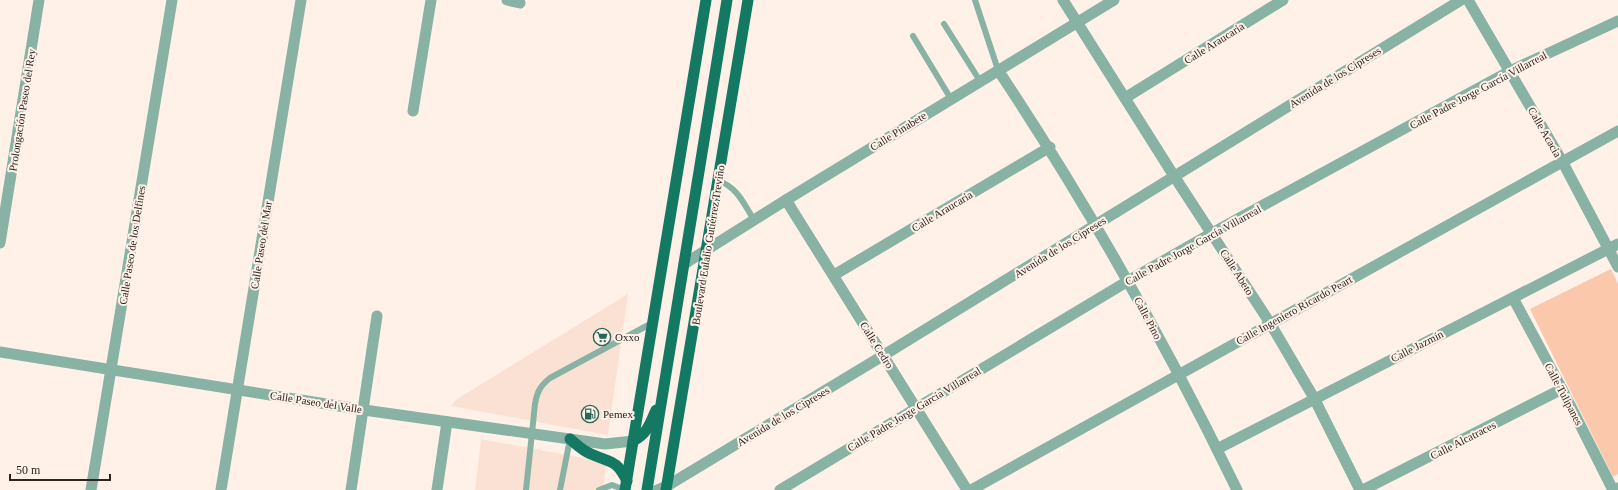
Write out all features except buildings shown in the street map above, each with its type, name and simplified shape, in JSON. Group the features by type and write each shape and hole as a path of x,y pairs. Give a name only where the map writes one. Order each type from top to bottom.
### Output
{"main road":[{"path":"626,486 706,0"},
{"name":"Boulevard Eulalio Gutiérrez Treviño","path":"647,490 727,0"},
{"name":"Boulevard Eulalio Gutiérrez Treviño","path":"663,489 708,250 748,0"},
{"path":"633,441 644,434 648,429 662,397"},
{"path":"570,439 590,454 609,460 617,465 626,486"}],"street":[{"name":"Prolongación Paseo del Rey","path":"0,243 39,0"},
{"name":"Calle Paseo de los Delfines","path":"91,490 172,0"},
{"name":"Calle Paseo del Mar","path":"221,490 236,390 301,0"},
{"path":"413,111 432,0"},
{"path":"507,0 520,3"},
{"name":"Calle Abeto","path":"1063,0 1174,176 1270,323 1314,398 1362,490"},
{"name":"Calle Pinabete","path":"684,264 980,80 1114,0"},
{"name":"Calle Araucaria","path":"1125,98 1283,0"},
{"name":"Avenida de los Cipreses","path":"663,489 884,355 1461,0"},
{"name":"Calle Acacia","path":"1468,0 1613,246 1618,267"},
{"name":"Calle Padre Jorge García Villarreal","path":"780,490 1128,281 1510,71 1618,21"},
{"name":"Calle Pino","path":"998,70 1050,147 1096,224 1128,281 1217,449 1237,490"},
{"name":"Calle Ingeniero Ricardo Peart","path":"971,490 1618,131"},
{"name":"Calle Araucaria","path":"834,275 1050,147"},
{"name":"Calle Cedro","path":"786,200 967,490"},
{"name":"Calle Jazmín","path":"1217,449 1613,246"},
{"name":"Calle Tulipanes","path":"1513,298 1614,490"},
{"path":"351,490 377,316"},
{"name":"Calle Paseo del Valle","path":"0,352 447,422 605,444 633,441"},
{"name":"Calle Alcatraces","path":"1362,490 1562,390"},
{"path":"437,490 447,422"},
{"path":"1614,490 1618,488"}],"lane":[{"path":"975,0 990,50 998,70"},
{"path":"944,24 980,80"},
{"path":"913,36 951,99"},
{"path":"719,181 731,187 737,193 754,220"},
{"path":"526,490 535,404 538,391 542,384 550,378 652,323"},
{"path":"560,490 570,439"},
{"path":"599,490 612,485 626,486"}],"shaded area":[{"path":"1611,269 1618,284 1618,474 1613,477 1530,309"},
{"path":"628,294 608,435 451,406 457,399"},
{"path":"481,439 583,458 606,465 603,490 475,490"}],"place":[{"name":"Oxxo","path":"602,337"},
{"name":"Pemex","path":"590,414"}]}
